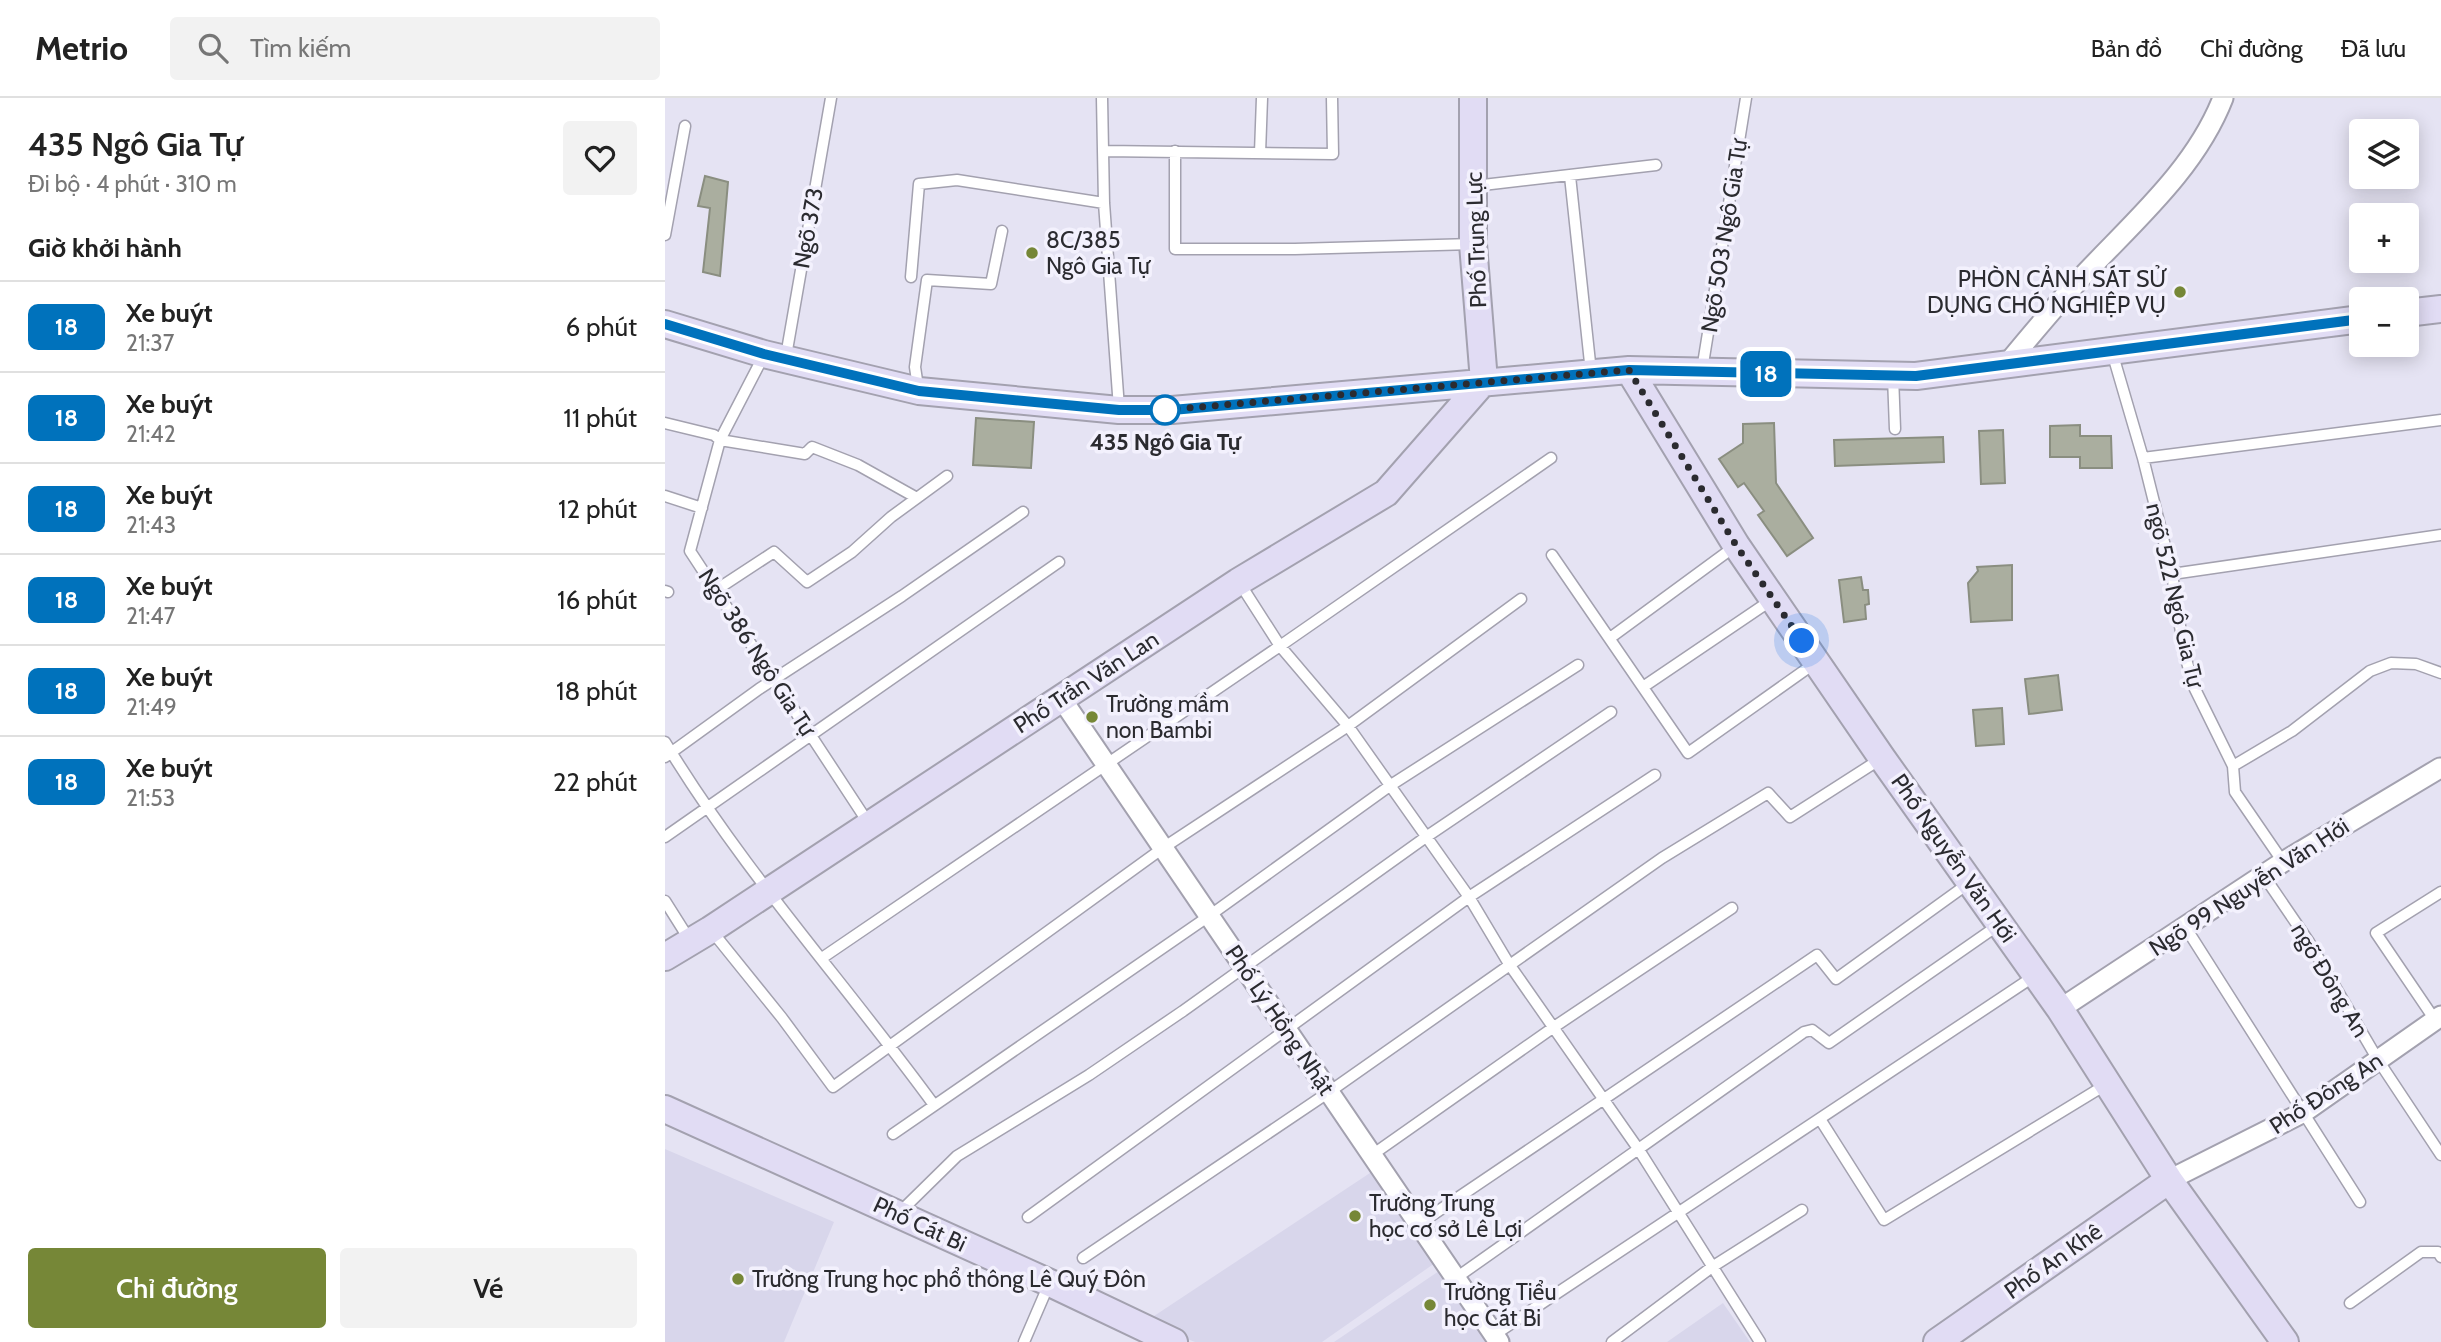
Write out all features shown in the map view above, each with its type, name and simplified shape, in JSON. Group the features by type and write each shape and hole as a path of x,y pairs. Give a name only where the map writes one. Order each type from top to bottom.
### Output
{"street":[{"name":"Phố Trung Lực","path":"1473,98 1473,244 1484,382"},
{"path":"2007,364 2079,280 2170,184 2200,141 2223,98"},
{"path":"2419,312 2441,309"},
{"path":"665,324 775,357 919,391 1119,410 1172,410 1629,370 1916,376 2349,321"},
{"name":"Phố Nguyễn Văn Hới","path":"1629,370 1736,545 1882,758 2060,1009 2169,1180 2285,1342"},
{"name":"Phố Trần Văn Lan","path":"665,957 1238,582 1386,493 1484,382"},
{"name":"Phố Lý Hồng Nhật","path":"1061,698 1497,1338"},
{"name":"Ngõ 99 Nguyễn Văn Hới","path":"2060,1009 2283,862 2441,768"},
{"name":"Phố Đông An","path":"2169,1180 2304,1112 2438,1018"},
{"name":"Phố Cát Bi","path":"665,1109 1050,1283 1167,1341"},
{"name":"Phố An Khê","path":"1937,1342 2169,1180"}],"lane":[{"name":"Ngõ 373","path":"775,357 831,98"},
{"path":"1103,98 1104,203 1119,410"},
{"path":"1260,153 1262,98"},
{"path":"1105,152 1333,154 1332,98"},
{"name":"Ngõ 503 Ngô Gia Tự","path":"1702,373 1746,98"},
{"path":"665,235 685,125"},
{"path":"1175,151 1175,249 1473,244"},
{"path":"1474,186 1656,165"},
{"path":"1570,176 1591,373"},
{"path":"911,277 919,184 957,180 1104,203"},
{"path":"919,391 915,366 926,280 991,284 1002,231"},
{"name":"ngõ 522 Ngô Gia Tự","path":"2112,351 2143,458 2172,574 2184,652 2194,687 2233,766 2235,792 2283,862"},
{"name":"Ngõ 386 Ngô Gia Tự","path":"775,357 720,440 690,551 869,825"},
{"path":"1893,375 1895,429"},
{"path":"2143,458 2441,421"},
{"path":"665,423 714,435 720,440 805,454 812,447 858,465 917,498"},
{"path":"822,958 1551,458"},
{"path":"716,590 775,552 807,582 852,552 947,476"},
{"path":"665,496 702,508"},
{"path":"668,755 773,679 902,596 1023,512"},
{"path":"2172,574 2441,535"},
{"path":"1610,638 1736,545"},
{"path":"1552,555 1688,752 1817,663"},
{"path":"665,837 1059,562"},
{"path":"1238,582 1280,646 1348,726 1469,897 1509,964 1639,1150 1760,1342"},
{"path":"665,901 782,1018 833,1087 1163,848 1348,726 1521,599"},
{"path":"1643,687 1773,599"},
{"path":"2233,766 2292,731 2370,671 2391,663 2416,664 2441,673"},
{"path":"893,1133 1209,916 1391,785 1578,664"},
{"path":"898,1214 957,1156 1089,1074 1245,968 1521,771 1611,712"},
{"path":"665,742 668,755 707,808 935,1105"},
{"path":"1083,1258 1329,1092 1662,858 1768,793 1790,817 1882,758"},
{"path":"1028,1217 1469,897 1655,775"},
{"name":"ngõ Đông An","path":"2264,876 2309,942 2378,1060 2441,1155"},
{"path":"1419,1224 1817,955 1836,979 1970,882"},
{"path":"2438,1018 2376,933 2441,892"},
{"path":"1372,1155 1554,1027 1731,908"},
{"path":"1456,1278 1804,1032 1812,1030 1829,1043 2000,924"},
{"path":"2186,928 2360,1202"},
{"path":"1497,1338 2036,975"},
{"path":"1820,1119 1884,1220 2108,1084"},
{"path":"1612,1342 1712,1267 1802,1210"},
{"path":"2350,1303 2421,1252 2438,1252 2441,1257"},
{"path":"1024,1342 1050,1283"}],"shaded area":[{"name":"Trường Trung học phổ thông Lê Quý Đôn","path":"665,1149 834,1222 784,1342 665,1342"},
{"name":"Trường Trung học cơ sở Lê Lợi","path":"1376,1169 1435,1263 1322,1342 1195,1342 1145,1322"},
{"name":"Trường Tiểu học Cát Bi","path":"1445,1267 1495,1342 1334,1342"},
{"path":"1723,1303 1750,1342 1667,1342"}],"building":[{"path":"705,176 728,182 720,276 703,272 710,208 698,206"},
{"path":"976,418 1034,422 1031,468 973,465"},
{"path":"1774,423 1776,483 1813,538 1787,556 1758,515 1764,511 1744,483 1738,487 1719,459 1743,443 1743,424"},
{"path":"2080,425 2080,436 2111,436 2112,468 2080,468 2080,457 2050,457 2050,426"},
{"path":"2003,430 2005,483 1981,484 1979,431"},
{"path":"1943,437 1944,462 1835,466 1834,440"},
{"path":"2012,565 2012,620 1971,622 1968,583 1978,571 1977,567"},
{"path":"1861,577 1863,590 1868,590 1866,619 1844,622 1839,580"},
{"path":"2058,675 2062,710 2029,714 2025,679"},
{"path":"2002,708 2004,744 1976,746 1973,710"}],"bus line":[{"name":"18","path":"665,324 764,354 919,391 1119,410 1172,410 1629,370 1916,376 2349,321"}],"place":[{"name":"8C/385 Ngô Gia Tự","path":"1032,253"},
{"name":"PHÒN CẢNH SÁT SỬ DỤNG CHÓ NGHIỆP VỤ","path":"2180,292"},
{"name":"435 Ngô Gia Tự","path":"1165,410"},
{"name":"Trường mầm non Bambi","path":"1092,717"},
{"name":"Trường Trung học cơ sở Lê Lợi","path":"1355,1216"},
{"name":"Trường Trung học phổ thông Lê Quý Đôn","path":"738,1279"},
{"name":"Trường Tiểu học Cát Bi","path":"1430,1305"}],"route":[{"path":"1165,410 1629,370 1736,545 1802,641"}]}
